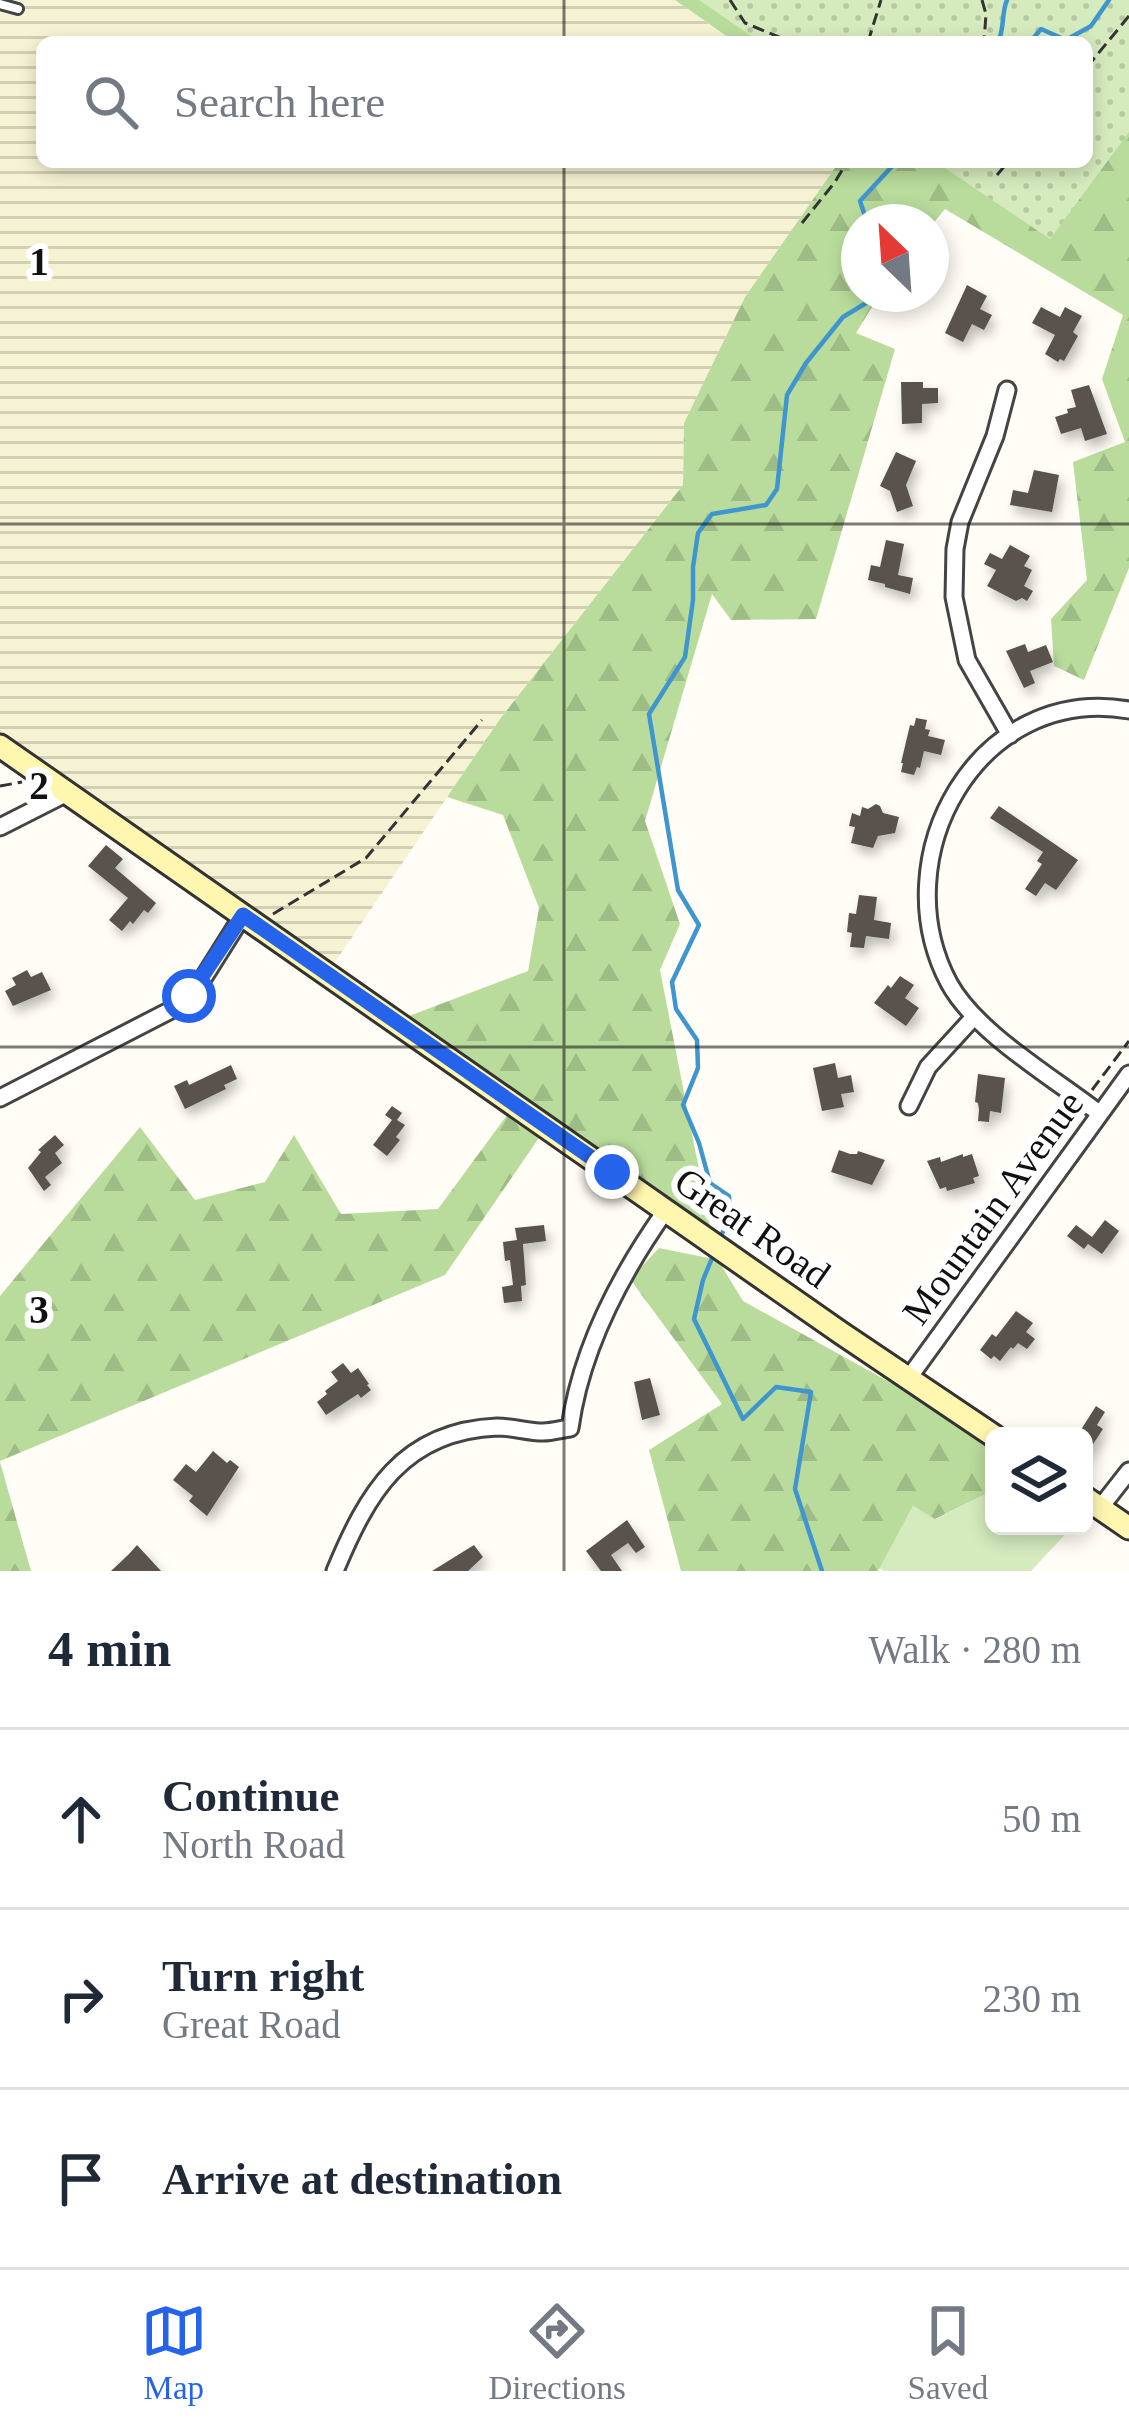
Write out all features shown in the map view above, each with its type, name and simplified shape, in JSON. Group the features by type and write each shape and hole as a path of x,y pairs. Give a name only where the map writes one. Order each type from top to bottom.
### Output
{"street":[{"path":"1007,390 995,436 961,522 954,597 967,660 1010,735"},
{"path":"1100,1114 973,1018 951,987 933,944 927,875 950,800 980,760 1010,735 1030,723 1074,710 1129,710"},
{"name":"Great Road","path":"0,746 985,1430"},
{"path":"0,827 68,793"},
{"path":"0,1098 175,1008 199,985 243,915"},
{"path":"909,1106 928,1067 973,1018"},
{"name":"Mountain Avenue","path":"908,1379 1129,1074"},
{"path":"335,1571 376,1489 428,1445 476,1429 544,1432 570,1428 579,1384 603,1318 666,1210"},
{"path":"1093,1501 1129,1471"},
{"path":"1093,1503 1129,1528"}],"lane":[{"path":"0,4 18,9"}],"path":[{"path":"730,0 745,23 776,36"},
{"path":"870,36 881,0"},
{"path":"982,0 984,36"},
{"path":"1093,60 1129,16"},
{"path":"802,224 843,168"},
{"path":"997,175 1003,168"},
{"path":"272,915 366,858 482,720"},
{"path":"1091,1091 1129,1041"},
{"path":"973,1263 1077,1110"}],"shaded area":[{"path":"0,0 675,0 726,36 36,36 36,168 835,168 745,297 684,423 683,485 500,719 327,974 0,744"}],"green space":[{"path":"675,0 1129,0 1129,568 1084,680 1054,666 1051,619 1087,580 1073,462 1125,442 1102,379 1123,315 949,211 949,204 841,204 841,312 869,312 856,333 895,349 816,619 731,620 712,594 645,821 680,924 660,970 710,1226 545,1129 445,1275 0,1461 0,1296 140,1127 195,1200 265,1182 294,1135 341,1214 438,1209 513,1107 393,1022 528,971 539,908 503,815 447,797 500,719 683,485 684,423 745,297 835,168 1093,168 1093,36 726,36"},
{"path":"699,0 1129,0 1129,132 1050,239 945,168 1093,168 1093,36 751,36"},
{"path":"659,1248 718,1260 743,1301 985,1435 985,1494 935,1519 913,1506 878,1571 681,1571 649,1450 722,1404 630,1279"},
{"path":"0,1462 31,1571 0,1571"},
{"path":"985,1494 985,1535 1065,1535 1031,1571 879,1568 913,1506 936,1519"}],"building":[{"path":"967,285 987,296 980,309 992,315 984,330 972,324 963,342 945,333"},
{"path":"1041,307 1060,317 1065,307 1082,316 1073,332 1078,336 1064,361 1045,354 1055,335 1032,323"},
{"path":"901,382 938,388 938,403 922,404 922,423 902,424"},
{"path":"1089,385 1107,434 1085,441 1081,428 1061,434 1055,417 1076,407 1071,390"},
{"path":"896,452 916,461 906,485 913,506 897,512 890,491 880,486"},
{"path":"1034,470 1059,475 1052,512 1010,505 1013,490 1028,493"},
{"path":"886,540 904,544 898,575 913,578 910,594 868,580 871,565 880,567"},
{"path":"1010,545 1030,556 1024,566 1032,570 1024,586 1033,591 1027,601 1016,601 987,586 996,570 984,564 990,553 1002,559"},
{"path":"1025,644 1028,652 1046,645 1053,662 1030,671 1035,683 1024,688 1006,651"},
{"path":"916,718 927,720 928,736 945,740 941,755 924,751 914,775 901,772 901,763"},
{"path":"876,804 883,813 899,817 895,833 878,836 873,848 851,843 852,813 860,816 862,807"},
{"path":"999,806 1078,860 1056,890 1045,883 1036,896 1025,889 1042,864 1037,861 1043,852 990,818"},
{"path":"106,845 123,859 115,868 156,903 122,931 109,920 128,898 88,866"},
{"path":"859,895 877,897 874,920 891,923 889,939 866,936 864,948 850,947 849,913 856,914"},
{"path":"27,970 31,977 42,972 51,990 13,1006 5,991 16,985 12,978"},
{"path":"900,976 914,985 905,998 919,1008 906,1026 874,1003"},
{"path":"835,1063 838,1078 851,1075 854,1092 841,1094 844,1107 822,1111 813,1068"},
{"path":"231,1065 237,1079 185,1109 174,1086 187,1080 189,1085"},
{"path":"978,1074 1005,1078 1001,1113 990,1111 989,1122 978,1121"},
{"path":"392,1106 402,1113 397,1120 405,1125 387,1156 373,1145 392,1120 385,1115"},
{"path":"55,1135 64,1145 55,1153 62,1163 45,1177 51,1185 44,1191 28,1168 38,1150"},
{"path":"839,1150 885,1160 872,1185 831,1172"},
{"path":"972,1154 979,1176 973,1178 975,1183 940,1189 927,1161 940,1157 941,1162"},
{"path":"1105,1220 1119,1231 1102,1254 1088,1244 1084,1249 1067,1236 1076,1225 1092,1237"},
{"path":"544,1225 546,1241 523,1244 526,1285 521,1286 522,1301 504,1303 502,1287 513,1285 503,1242 517,1240 515,1228"},
{"path":"1016,1311 1033,1323 1026,1332 1035,1339 1027,1349 1018,1343 1000,1361 991,1359 980,1350"},
{"path":"343,1363 351,1373 358,1368 371,1390 326,1415 317,1402 338,1381 331,1372"},
{"path":"650,1378 660,1415 642,1420 634,1382"},
{"path":"1096,1406 1105,1412 1097,1425 1103,1429 1093,1444 1093,1427 1083,1427"},
{"path":"213,1451 239,1467 207,1516 173,1480 186,1464 196,1472"},
{"path":"627,1520 645,1547 636,1553 628,1543 611,1555 622,1571 601,1571 586,1551"},
{"path":"137,1545 161,1571 111,1571 129,1554"},
{"path":"474,1545 483,1557 468,1571 432,1571"}],"waterway":[{"path":"1000,36 1007,0"},
{"path":"1073,36 1091,26 1109,0"},
{"path":"1035,36 1041,29 1057,36"},
{"path":"861,204 890,168"},
{"path":"719,1240 730,1217 729,1196 710,1183 683,1105 698,1068 697,1040 676,1009 672,982 699,925 678,890 649,714 685,657 698,533 712,514 766,505 777,489 787,395 806,363 851,312"},
{"path":"715,1251 694,1319 743,1419 776,1387 811,1392 795,1489 822,1571"}],"route":[{"path":"189,996 243,915 612,1172"}]}
